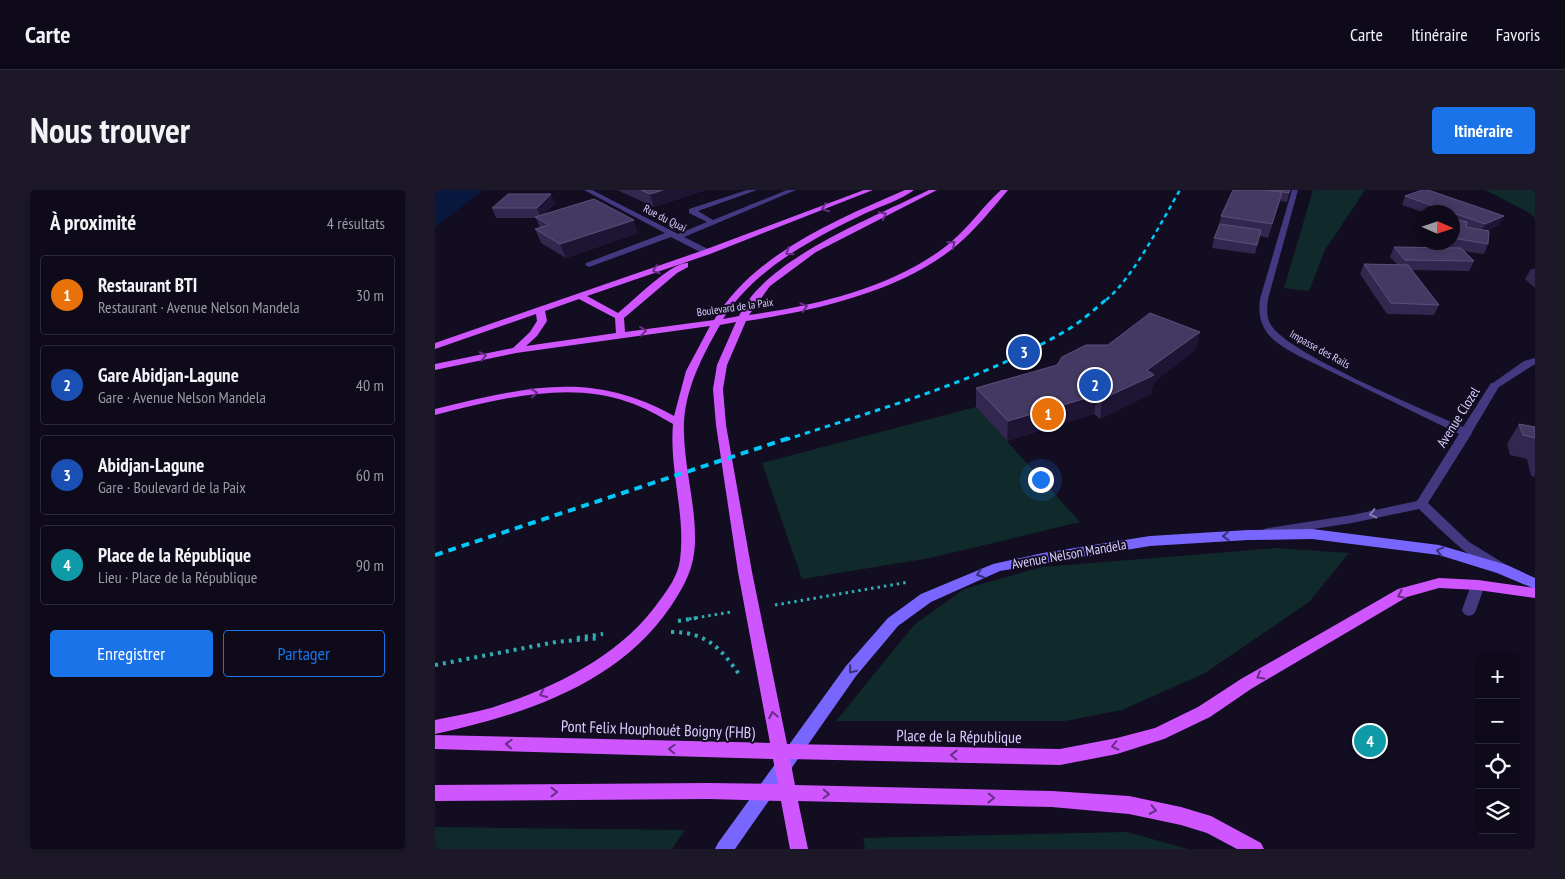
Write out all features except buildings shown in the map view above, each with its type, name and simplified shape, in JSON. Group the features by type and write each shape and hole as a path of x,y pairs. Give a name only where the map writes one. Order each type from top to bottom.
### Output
{"main road":[{"path":"435,346 707,252 870,190"},
{"path":"435,726 488,716 527,701 586,672 623,648 642,632 666,604 682,576 687,559 688,506 679,429 687,382 696,358 720,317 746,285 791,250 845,221 911,190"},
{"path":"799,849 745,572 721,425 718,389 721,365 745,313 767,284 813,250 934,190"},
{"name":"Boulevard de la Paix","path":"435,367 516,350 762,316 846,296 892,279 927,262 954,244 1005,190"},
{"path":"619,317 674,271 707,252"},
{"path":"580,296 619,317"},
{"path":"516,350 534,334 542,321 539,310"},
{"path":"619,317 621,334"},
{"path":"435,412 509,395 569,390 599,392 630,399 679,429"},
{"name":"Avenue Nelson Mandela","path":"724,849 851,671 893,622 926,598 998,567 1150,541 1248,535 1312,534 1439,550 1502,569 1535,584"},
{"name":"Place de la République","path":"879,754 1060,757 1117,746 1158,734 1204,712 1246,684 1403,593 1439,583 1478,585 1535,593"},
{"name":"Pont Felix Houphouét Boigny (FHB)","path":"435,742 879,754"},
{"path":"435,793 707,791 1052,800 1129,805 1181,816 1211,826 1255,849"}],"street":[{"name":"Rue du Quai","path":"587,190 707,252"},
{"path":"712,222 692,211 754,190"},
{"path":"589,266 712,222 793,190"},
{"name":"Impasse des Rails","path":"1295,190 1264,299 1262,315 1268,329 1300,353 1371,389 1467,432"},
{"name":"Avenue Clozel","path":"1421,504 1495,385 1527,363 1535,361"},
{"path":"1248,535 1352,519 1421,504 1464,545 1502,569"},
{"path":"1469,610 1478,585"}],"path":[{"path":"772,605 910,582"},
{"path":"674,622 733,612"},
{"path":"664,633 684,631 702,638 723,651"},
{"path":"435,665 556,642 605,636"}],"green space":[{"path":"1313,190 1365,190 1325,250 1309,291 1284,288"},
{"path":"1485,190 1535,190 1535,218 1530,213"},
{"path":"976,407 1080,522 930,558 802,579 762,463"},
{"path":"1277,548 1349,553 1309,602 1205,673 1122,710 1065,721 836,721 914,625 964,589 1042,567"},
{"path":"435,827 685,830 672,849 435,849"},
{"path":"1127,832 1188,849 865,849 863,838"}],"water":[{"path":"435,190 483,190 435,227"}],"railway":[{"path":"1108,298 1137,264 1180,190"},
{"path":"785,440 969,378 1004,363 1072,327 1108,298"},
{"path":"435,555 789,438"}],"place":[{"name":"Abidjan-Lagune","path":"1024,352"},
{"name":"Gare Abidjan-Lagune","path":"1095,385"},
{"name":"Restaurant BTI","path":"1048,414"},
{"name":"Place de la République","path":"1370,741"}]}
